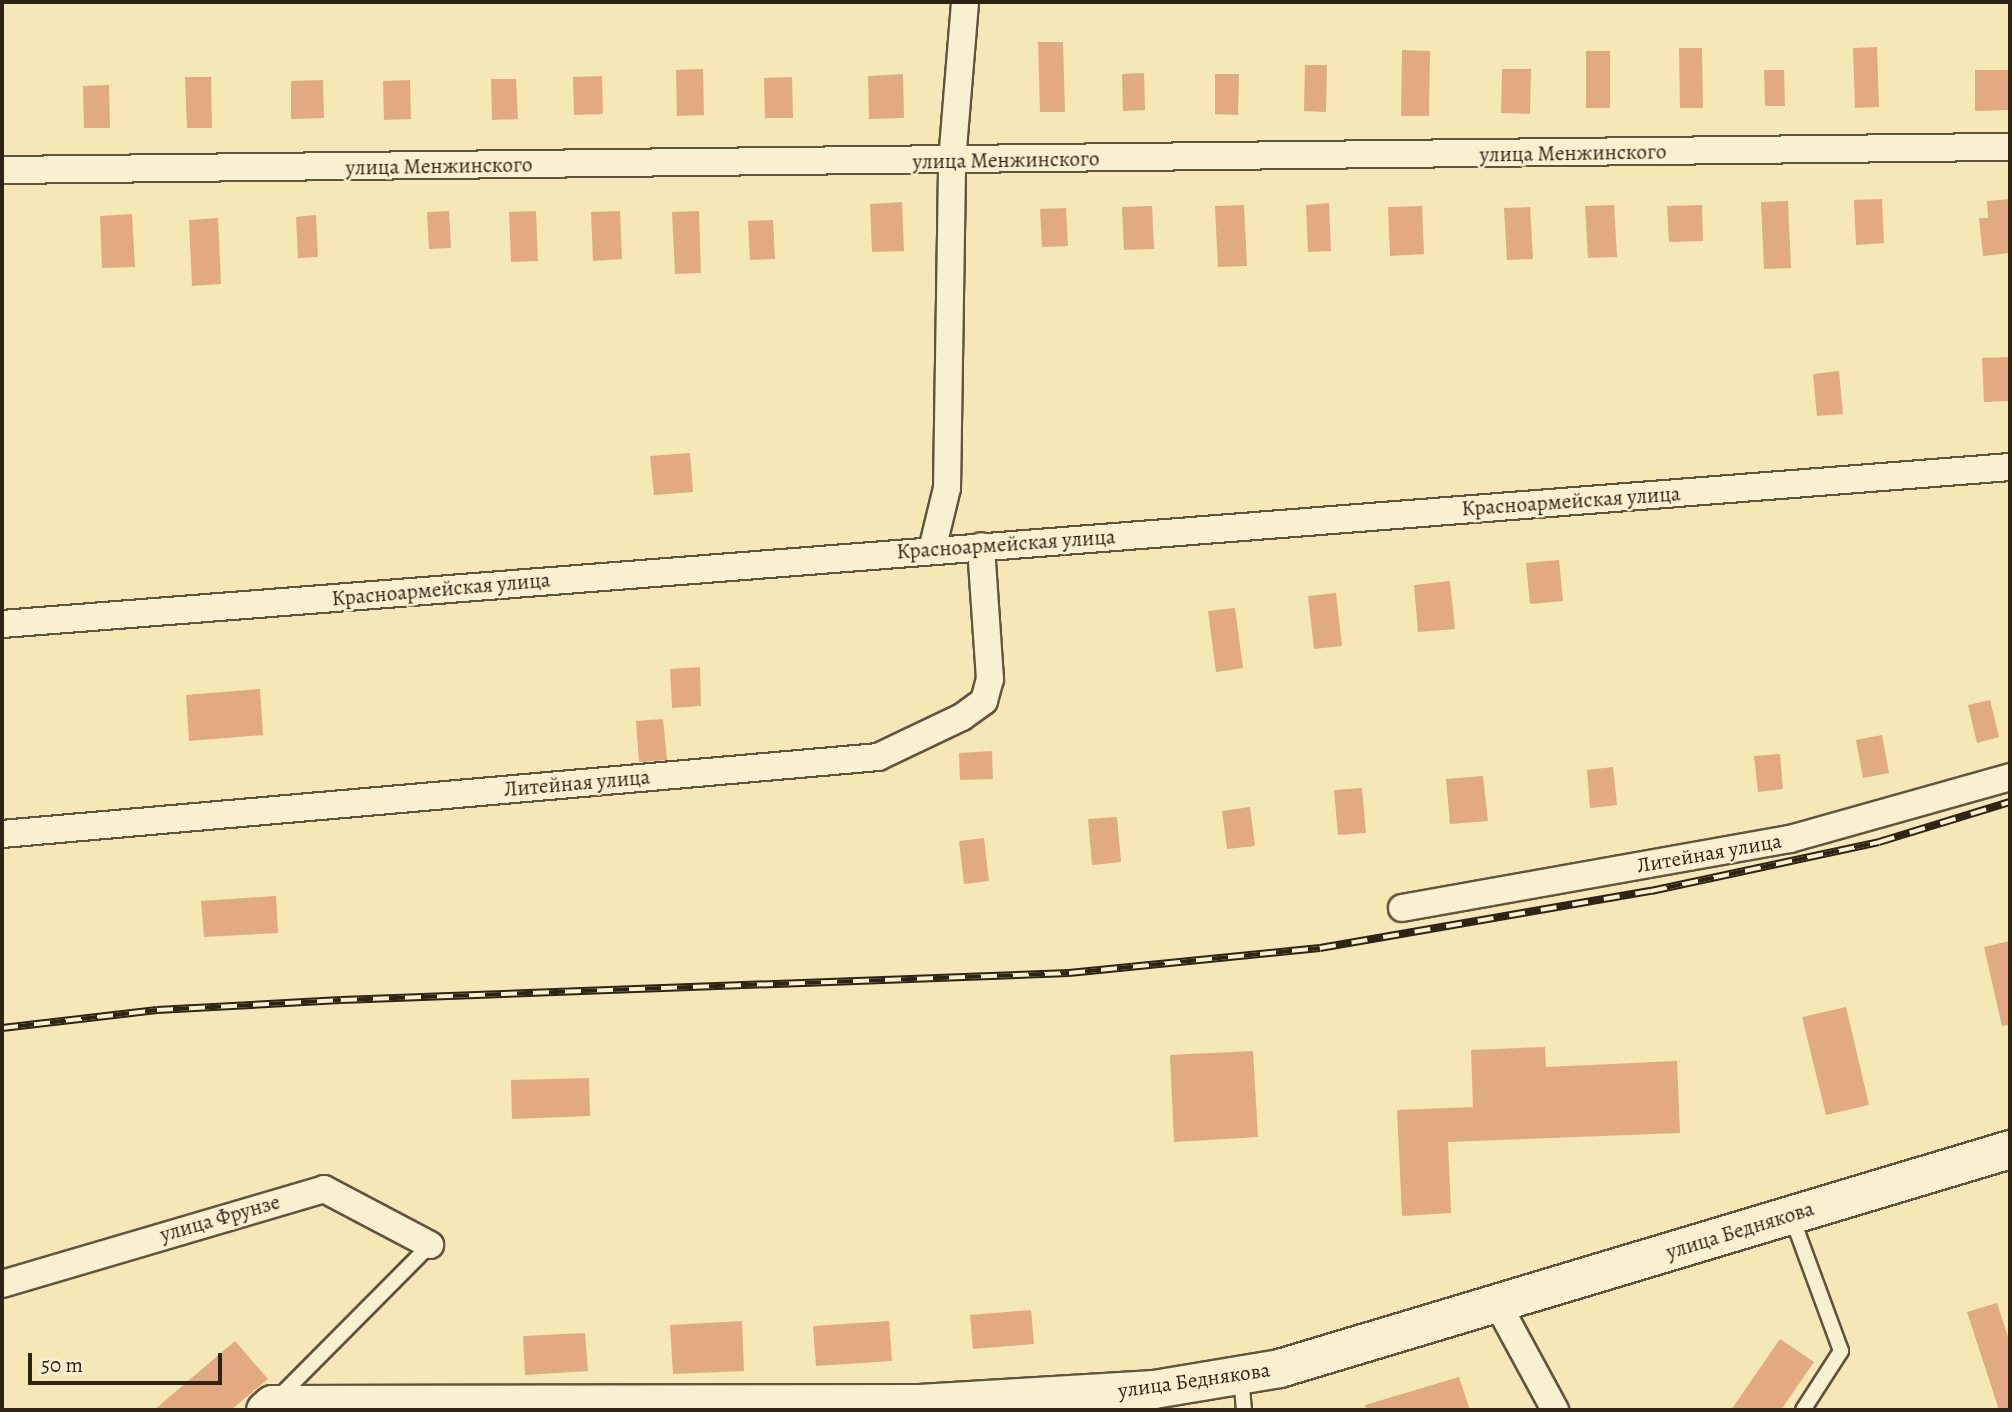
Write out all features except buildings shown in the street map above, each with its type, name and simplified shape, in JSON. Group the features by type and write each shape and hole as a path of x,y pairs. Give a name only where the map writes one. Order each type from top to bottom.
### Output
{"street":[{"path":"932,550 947,488 952,161 965,2"},
{"name":"улица Менжинского","path":"2,170 2010,147"},
{"name":"Красноармейская улица","path":"2,624 2010,467"},
{"name":"Литейная улица","path":"2,834 878,757 962,717 984,701 990,679 981,547"},
{"name":"Литейная улица","path":"1402,908 1790,839 2010,777"},
{"name":"улица Беднякова","path":"269,1407 1084,1402 1279,1368 2010,1149"},
{"name":"улица Фрунзе","path":"2,1284 324,1189 430,1245"},
{"path":"1497,1303 1555,1410"}],"lane":[{"path":"1791,1215 1841,1350 1803,1410"},
{"path":"269,1407 430,1245"},
{"path":"1241,1374 1244,1410"}],"railway":[{"path":"2,1028 157,1010 341,1000 1069,973 1320,948 1651,891 1879,842 2010,802"}]}
